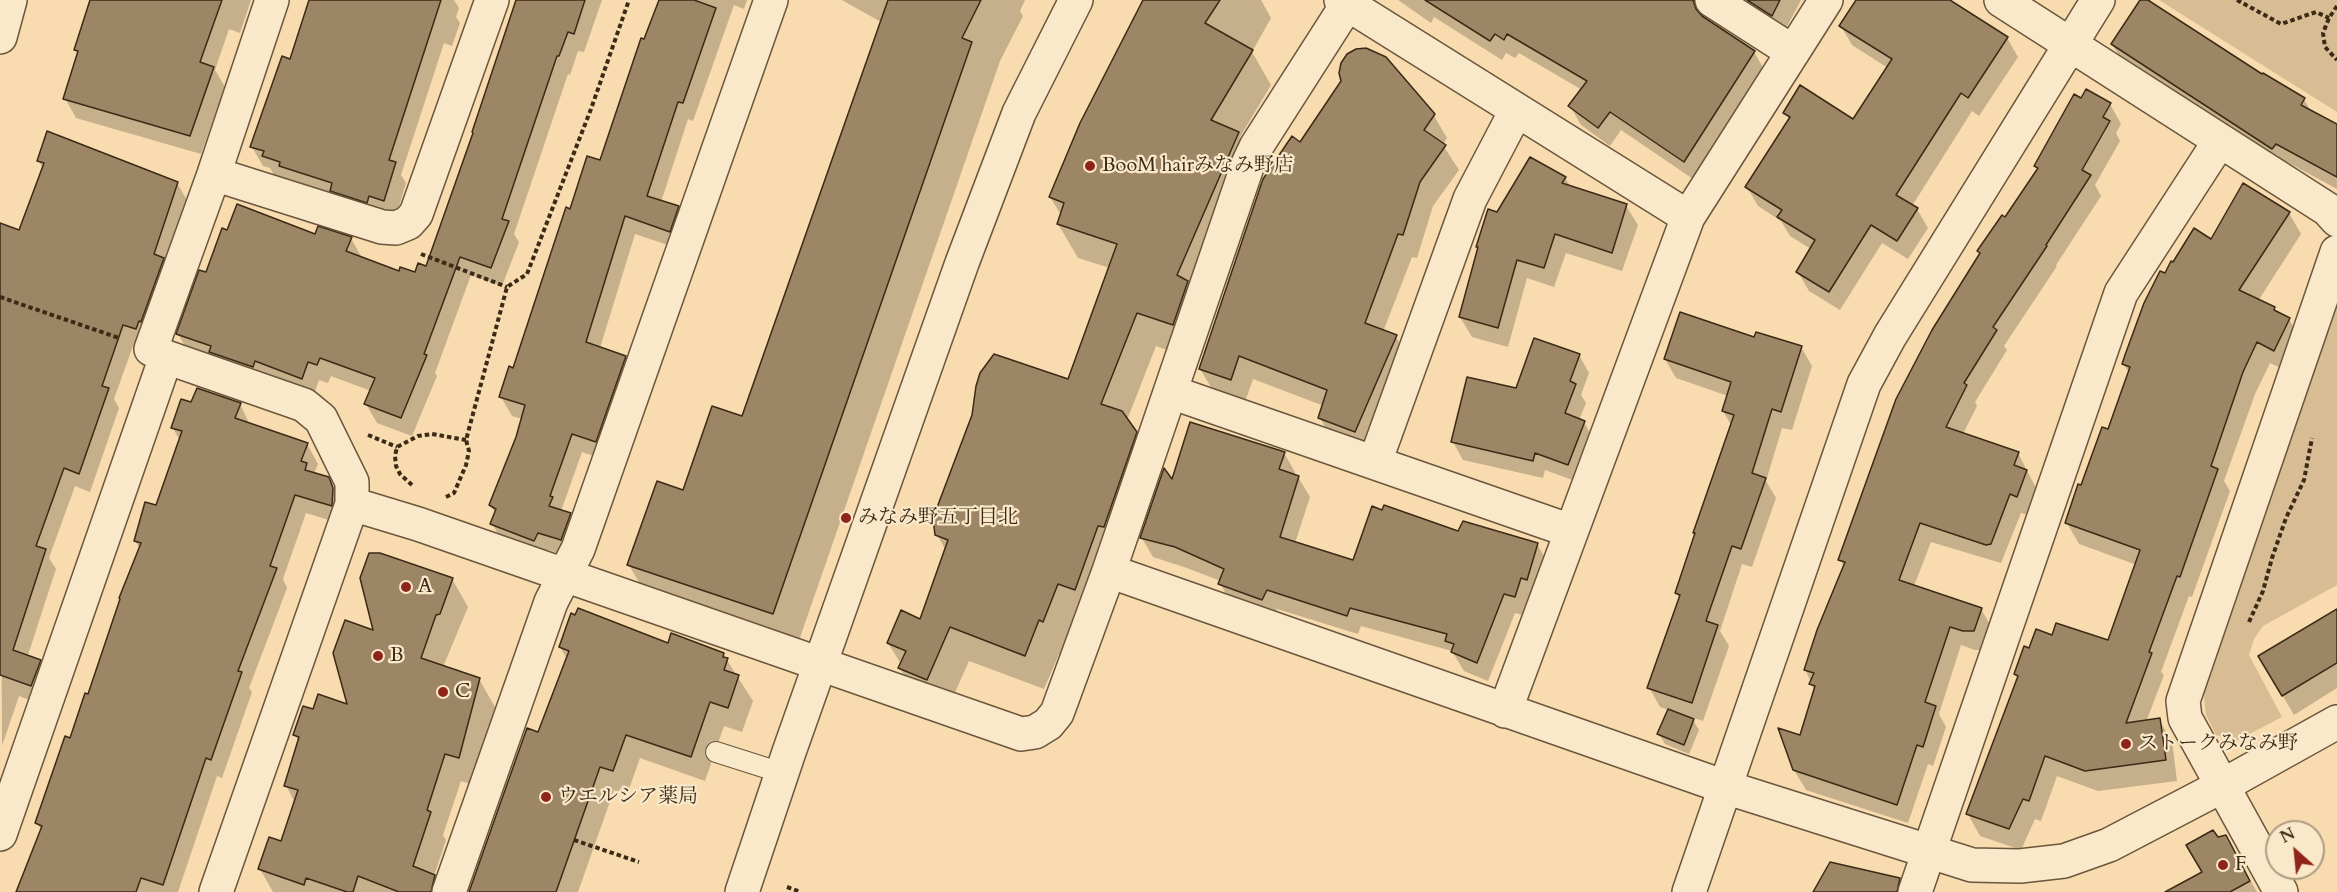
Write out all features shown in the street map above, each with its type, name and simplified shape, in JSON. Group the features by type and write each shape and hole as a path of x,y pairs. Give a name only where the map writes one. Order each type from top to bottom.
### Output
{"street":[{"path":"0,37 10,0"},
{"path":"0,834 159,353 214,174 272,0"},
{"path":"214,174 382,227 396,228 408,223 416,214 492,0"},
{"path":"449,892 551,602 578,549 771,0"},
{"path":"742,892 962,263 1015,124 1076,0"},
{"path":"1712,0 1793,52"},
{"path":"1505,711 1688,217 1826,0"},
{"path":"2001,0 2219,142 2327,209 2337,220"},
{"path":"1689,892 1864,384 1890,336 2098,0"},
{"path":"352,504 424,509 565,576 1021,734 1035,732 1048,724 1057,713 1109,571 1248,164 1256,147 1346,1 1516,111 1688,217"},
{"path":"1375,462 1470,199 1516,111"},
{"path":"1915,892 2121,294 2219,142"},
{"path":"2281,892 2185,718 2183,701 2337,252"},
{"path":"159,353 303,405 321,419 352,482 352,504 216,892"},
{"path":"1171,392 1571,531"},
{"path":"1109,571 1725,787 1972,865 2020,866 2064,861 2109,845 2337,722"}],"lane":[{"path":"716,752 782,774"}],"path":[{"path":"466,440 432,434 418,436 397,447 396,466 400,474 416,488 424,509 440,498 454,493 466,465 469,451 466,440 507,287 526,274 591,109 629,0"},
{"path":"2237,0 2282,24 2316,12 2329,18"},
{"path":"2337,6 2323,33 2325,48 2337,60"},
{"path":"417,252 507,287"},
{"path":"0,297 159,353"},
{"path":"2246,627 2258,606 2278,540 2304,480 2312,436"},
{"path":"574,840 639,862"},
{"path":"787,887 801,892"}],"shaded area":[{"path":"2159,0 2337,0 2337,112"},
{"path":"2337,293 2337,585 2263,626 2254,639 2249,655 2282,717 2236,741 2216,735 2206,715 2203,689"}],"building":[{"path":"90,0 222,0 200,62 214,67 190,136 63,99 78,51 74,50"},
{"path":"309,0 441,0 389,160 396,162 384,201 369,196 367,203 330,191 332,183 279,166 280,162 262,156 264,151 250,147 282,56 290,59"},
{"path":"516,0 585,0 574,34 568,32 559,56 557,56 502,219 509,221 491,268 460,257 424,354 427,355 401,418 364,404 375,378 320,358 317,365 308,362 302,379 255,361 253,367 209,352 211,346 176,334 199,270 206,272 222,228 227,230 237,204 315,234 318,226 352,237 346,251 399,271 400,267 415,272 418,263 426,266 473,133"},
{"path":"659,0 694,0 716,8 683,103 678,102 647,196 679,206 670,232 625,216 586,342 626,356 596,442 572,434 550,496 553,497 549,506 571,513 561,540 538,533 534,541 490,524 496,509 489,505 516,437 525,405 499,397 509,366 513,368 566,207 570,209 587,156 600,160 641,38 644,39"},
{"path":"888,0 981,0 962,38 972,42 773,614 627,565 657,481 683,490 712,406 742,416"},
{"path":"1143,0 1220,0 1205,23 1253,50 1211,120 1239,132 1177,275 1188,281 1173,325 1137,313 1101,404 1122,411 1137,432 1104,527 1098,526 1075,590 1058,584 1043,622 1039,620 1025,656 950,627 927,680 898,668 906,651 887,643 901,610 920,619 948,540 935,535 933,518 972,415 980,373 994,354 1068,379 1117,244 1057,224 1064,203 1049,197 1080,123"},
{"path":"1425,0 1693,0 1702,16 1755,51 1684,162 1610,112 1598,128 1568,106 1587,81 1507,34 1504,40 1495,34 1490,41"},
{"path":"1747,0 1780,0 1772,16"},
{"path":"1856,0 1950,0 2008,37 1968,98 1961,93 1896,195 1918,208 1897,241 1871,225 1829,292 1796,272 1815,240 1777,217 1782,210 1745,187 1790,117 1783,113 1800,85 1853,119 1892,59 1839,26"},
{"path":"2140,0 2148,0 2262,74 2305,98 2301,105 2337,124 2337,177 2276,144 2272,149 2111,44"},
{"path":"1366,48 1386,57 1435,114 1424,130 1446,145 1420,182 1403,235 1398,234 1365,323 1397,335 1355,432 1318,418 1327,390 1239,356 1231,380 1199,369 1263,179 1292,136 1300,142 1341,81 1339,73 1341,63 1347,54 1356,49"},
{"path":"2086,89 2111,103 2103,117 2110,121 2082,170 2091,175 1993,327 1997,330 1964,383 1967,385 1946,427 2019,452 2014,465 2027,470 2017,497 2010,494 1991,544 1986,545 1920,523 1899,580 1982,608 1974,631 1963,631 1950,627 1925,702 1936,706 1923,747 1917,745 1897,805 1793,770 1778,728 1800,735 1815,686 1809,684 1814,673 1804,670 1817,630 1845,562 1838,560 1896,399 1932,330 1980,253 1977,251 2002,215 2005,217 2038,168 2034,166 2074,94 2081,98"},
{"path":"47,131 178,182 154,254 164,258 141,322 139,321 136,329 123,325 102,386 109,388 79,474 64,468 36,546 46,549 13,650 41,660 31,686 0,675 0,223 19,230 44,163 37,161"},
{"path":"1530,157 1566,177 1562,183 1627,204 1612,253 1555,234 1544,268 1517,260 1498,328 1459,317 1488,209 1497,212"},
{"path":"2243,183 2290,212 2239,290 2275,307 2274,310 2290,318 2274,351 2257,342 2243,372 2211,466 2218,469 2180,577 2177,576 2149,652 2152,653 2126,723 2160,718 2166,760 2085,771 2045,756 2029,801 2023,799 2009,829 1966,814 2018,676 2014,674 2024,646 2029,648 2036,629 2052,635 2056,623 2108,640 2140,550 2065,523 2078,484 2081,485 2102,427 2108,429 2130,367 2122,364 2144,303 2160,271 2165,273 2194,228 2211,239"},
{"path":"1680,312 1754,337 1756,332 1802,346 1781,412 1772,409 1752,473 1766,478 1741,549 1732,546 1706,621 1718,625 1692,703 1647,688 1680,595 1675,593 1695,533 1693,533 1734,415 1722,411 1731,382 1664,359"},
{"path":"1534,338 1580,354 1570,381 1576,384 1565,413 1585,421 1568,465 1535,453 1533,461 1451,442 1467,377 1516,388"},
{"path":"197,388 241,403 235,418 308,443 301,461 307,463 305,470 329,477 333,488 332,506 295,495 270,566 277,568 238,671 242,672 211,760 206,758 163,885 141,878 136,892 16,892 42,826 35,823 65,736 70,738 85,693 88,694 119,598 141,543 134,541 145,502 156,505 182,431 171,428 181,399 191,402"},
{"path":"1190,422 1285,452 1279,469 1299,476 1280,537 1353,560 1372,506 1382,510 1384,505 1458,531 1463,521 1538,543 1527,580 1521,578 1515,597 1504,594 1477,663 1451,652 1454,644 1445,641 1447,634 1350,608 1347,616 1267,590 1262,600 1218,584 1224,569 1175,547 1140,538 1164,468 1172,479"},
{"path":"369,553 380,553 453,578 440,614 436,615 421,658 480,678 459,758 445,754 427,810 431,812 413,866 435,875 431,892 399,892 358,876 353,892 347,892 306,878 304,885 258,869 269,837 281,841 298,790 284,786 299,737 293,735 303,706 313,709 318,694 347,704 333,653 345,620 373,630 360,578"},
{"path":"578,608 668,643 671,633 724,653 723,657 728,658 724,670 739,675 728,708 710,702 691,757 626,735 613,771 600,767 556,892 469,892 527,728 538,732 569,651 559,647 571,613 575,615"},
{"path":"2337,609 2337,663 2282,696 2258,656"},
{"path":"1668,709 1694,719 1684,745 1657,734"},
{"name":"F","path":"2213,830 2218,837 2226,835 2250,881 2230,892 2165,892 2202,872 2186,845"},
{"path":"1830,862 1900,878 1897,892 1813,892"}],"place":[{"name":"BooM hairみなみ野店","path":"1090,166"},
{"name":"みなみ野五丁目北","path":"846,518"},
{"name":"A","path":"406,587"},
{"name":"B","path":"378,656"},
{"name":"C","path":"443,692"},
{"name":"ストークみなみ野","path":"2126,744"},
{"name":"ウエルシア薬局","path":"546,797"},
{"name":"F","path":"2223,865"}]}
